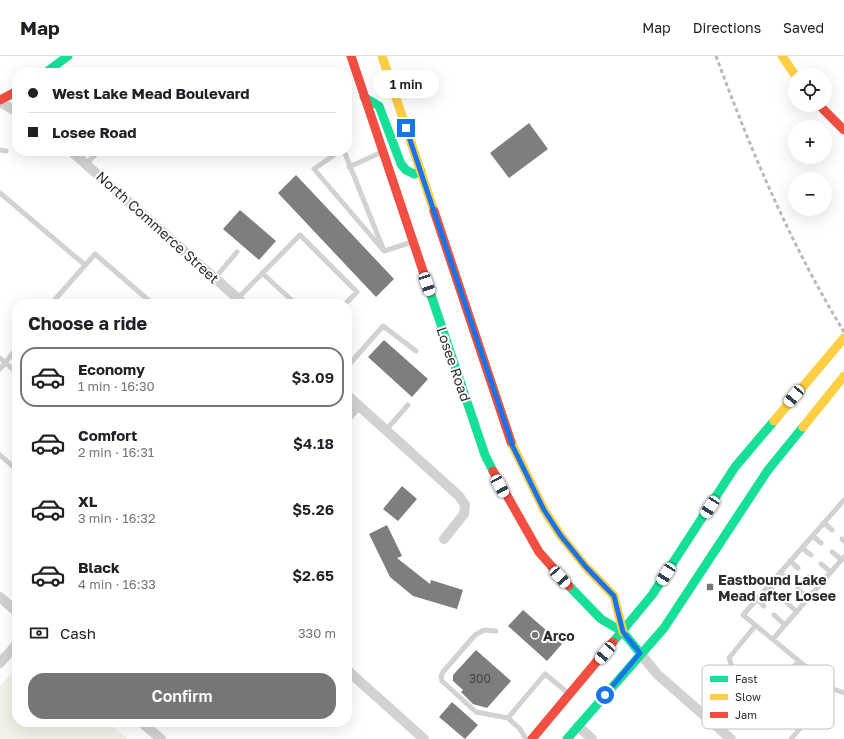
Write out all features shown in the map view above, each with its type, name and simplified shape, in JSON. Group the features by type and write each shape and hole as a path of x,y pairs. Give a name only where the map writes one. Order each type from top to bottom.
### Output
{"main road":[{"path":"52,68 68,56"},
{"name":"Losee Road","path":"351,56 485,455 500,486 539,552 560,577 601,619 623,632 640,653"},
{"name":"Losee Road","path":"382,56 513,447 541,503 561,536 586,567 614,596 623,632"},
{"path":"782,56 790,68"},
{"path":"0,101 12,94"},
{"path":"364,97 380,106 402,164 406,170 414,174 421,171"},
{"path":"826,112 844,130"},
{"path":"532,739 623,632 656,590 735,467 844,338"},
{"path":"567,739 640,653 664,628 768,470 844,376"}],"street":[{"path":"0,101 12,109"},
{"name":"North Commerce Street","path":"77,156 239,299"},
{"path":"352,400 459,496 465,504 464,514 444,539"},
{"path":"352,412 358,405"},
{"path":"0,597 12,608"},
{"path":"0,663 12,650"},
{"name":"Losee Road","path":"640,653 657,674 702,714"},
{"path":"352,675 419,737"},
{"path":"578,726 592,739"},
{"path":"148,727 161,739"},
{"name":"Losee Road","path":"720,729 731,739"}],"lane":[{"path":"0,150 6,151"},
{"path":"350,167 382,151"},
{"path":"86,164 94,156"},
{"path":"333,156 314,169 384,251"},
{"path":"346,156 384,251"},
{"path":"0,193 85,265"},
{"path":"242,299 262,273 300,235 357,292 350,299"},
{"path":"384,251 413,241"},
{"path":"215,278 237,252"},
{"path":"55,299 95,254 147,299"},
{"path":"262,273 291,299"},
{"path":"352,361 383,326 416,351"},
{"path":"0,369 12,355"},
{"path":"0,358 12,369"},
{"path":"386,430 408,405"},
{"path":"0,455 12,466"},
{"path":"804,665 743,615 844,500"},
{"path":"824,523 832,530"},
{"path":"813,536 821,543"},
{"path":"802,548 811,555"},
{"path":"773,639 843,559 832,552"},
{"path":"790,561 798,568"},
{"path":"821,564 831,572"},
{"path":"780,573 788,580"},
{"path":"808,578 818,586"},
{"path":"768,586 776,593"},
{"path":"798,589 808,598"},
{"path":"757,600 764,606"},
{"path":"786,602 797,612"},
{"path":"774,615 785,625"},
{"path":"731,665 729,658 755,626"},
{"path":"496,631 484,630 475,636 441,676 442,681 476,712 508,718 520,729 526,739"},
{"path":"796,665 799,661"},
{"path":"508,718 546,674 570,695"},
{"path":"834,690 844,692"},
{"path":"790,739 798,729"}],"shaded area":[{"path":"12,673 12,727 114,727 127,739 0,739 0,686"}],"building":[{"path":"529,123 548,149 509,178 490,153"},
{"path":"296,175 394,279 376,297 278,193"},
{"path":"240,210 276,241 259,260 223,229"},
{"path":"384,340 428,379 412,397 368,357"},
{"path":"402,486 417,499 398,521 383,509"},
{"path":"387,525 402,556 397,558 430,584 431,580 463,590 457,609 413,596 390,577 369,534"},
{"name":"Arco","path":"523,610 562,644 547,661 508,626"},
{"path":"476,650 511,681 487,708 473,704 461,692 463,690 453,681 453,675"},
{"path":"452,702 478,725 465,739 439,717"}],"railway":[{"path":"716,56 743,127 773,197 807,266 844,332"}],"traffic: fast":[{"path":"52,68 68,56"},
{"path":"364,97 379,106 401,164 406,170 414,174 421,171"},
{"path":"430,292 485,455 493,471"},
{"path":"613,642 652,595 735,467 774,421"},
{"path":"567,739 664,628 768,470 803,427"},
{"path":"569,586 601,619 623,632 640,653"}],"traffic: slow":[{"path":"382,56 434,211"},
{"path":"782,56 790,68"},
{"path":"774,421 844,338"},
{"path":"803,427 844,376"},
{"path":"511,442 544,510 561,536 586,567 614,596 623,632"}],"traffic: jam":[{"path":"351,56 430,292"},
{"path":"0,100 12,94"},
{"path":"826,112 844,130"},
{"path":"434,211 511,442"},
{"path":"493,471 539,552 569,586"},
{"path":"532,739 613,642"}],"place":[{"name":"Eastbound Lake Mead after Losee","path":"710,587"},
{"name":"Arco","path":"535,635"}],"route":[{"path":"406,128 513,447 544,510 561,536 586,567 614,596 623,632 640,653 605,695"}]}
